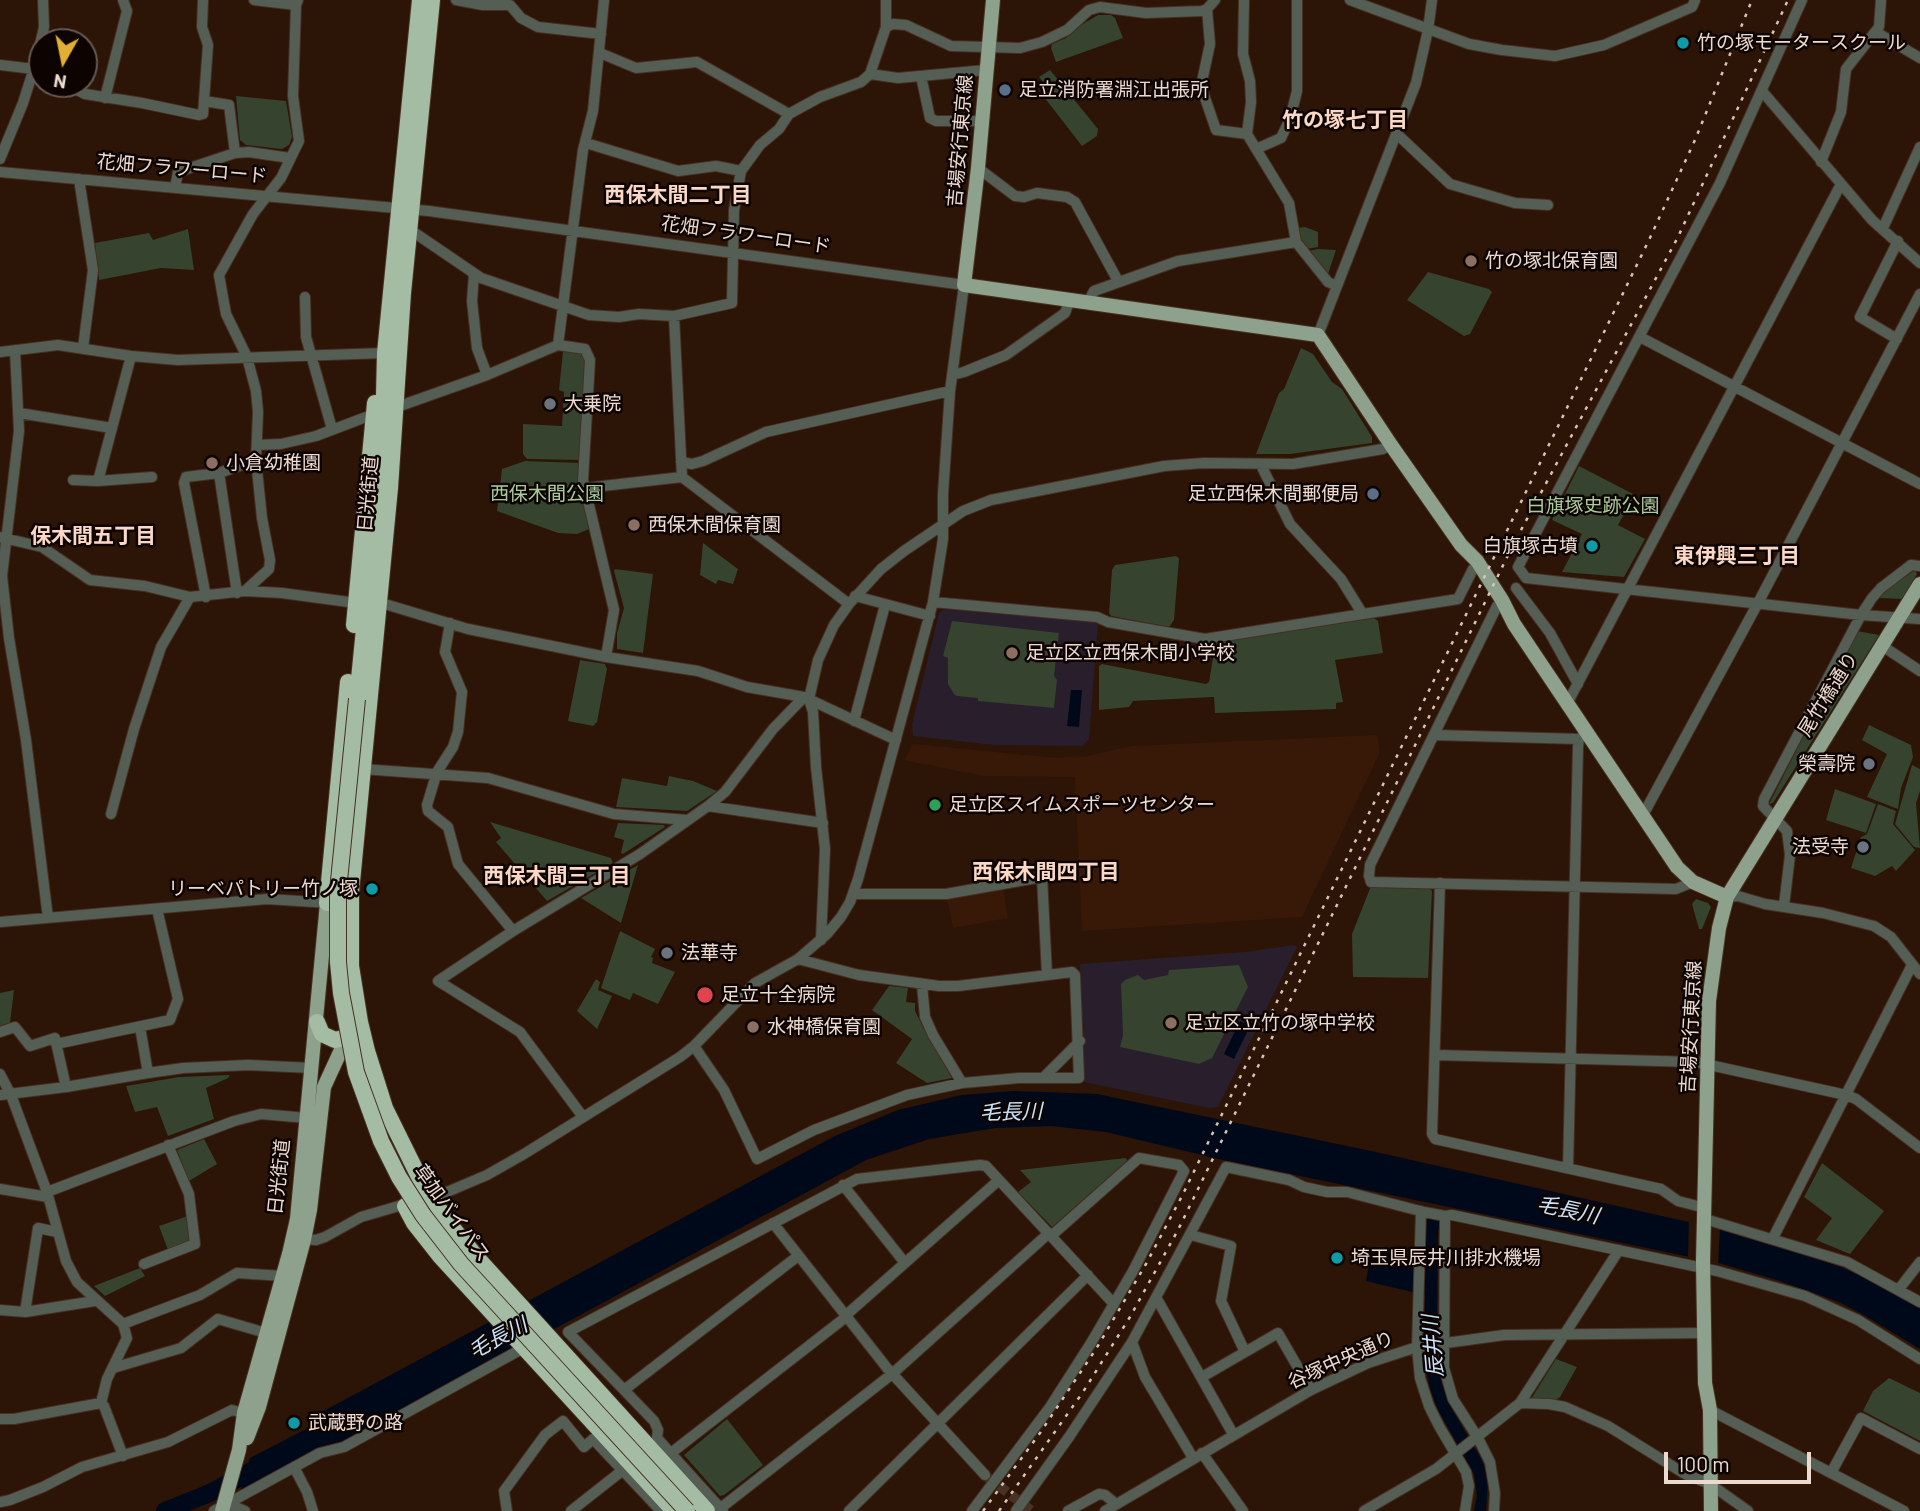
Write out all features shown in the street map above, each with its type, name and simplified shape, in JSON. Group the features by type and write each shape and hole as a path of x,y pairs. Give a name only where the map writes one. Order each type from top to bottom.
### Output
{"highway":[{"name":"日光街道","path":"355,991 351,955 351,905 397,407 409,229 405,208 420,0"},
{"name":"日光街道","path":"357,699 383,439 385,353 432,0"},
{"path":"327,903 373,418 385,353"},
{"name":"草加バイパス","path":"357,699 338,891 338,962 356,1072 381,1140 399,1177 423,1215 461,1264 687,1511"},
{"path":"317,1022 319,1029 328,1039 347,1037 355,991"},
{"name":"草加バイパス","path":"355,991 367,1051 385,1108 431,1197 479,1260 516,1302 639,1436 717,1510"},
{"path":"405,1206 414,1223 440,1256 491,1314 674,1511"}],"main road":[{"name":"吉場安行東京線","path":"964,285 993,0"},
{"name":"花畑フラワーロード","path":"964,285 1318,335"},
{"path":"1318,335 1461,545 1477,561 1500,603 1568,702 1583,736 1643,815 1677,867 1693,882 1727,897"},
{"path":"1461,545 1472,569 1500,603"},
{"name":"尾竹橋通り","path":"1727,897 1920,584"},
{"name":"吉場安行東京線","path":"1710,1511 1710,1410 1705,1383 1703,1264 1707,1064 1710,982 1715,946 1727,897"},
{"name":"日光街道","path":"238,1453 244,1413 266,1333 283,1276 299,1239 297,1219 327,903"},
{"name":"日光街道","path":"238,1453 259,1407 299,1239 324,1087 347,1037"},
{"path":"221,1507 238,1453"}],"street":[{"path":"43,0 44,28"},
{"path":"104,98 127,11 124,0"},
{"path":"98,97 203,114 208,45 202,27 203,0"},
{"path":"241,592 269,569 270,560 256,460 256,391 247,357 226,314 219,275 253,214 281,178 299,141 293,96 297,2 254,0"},
{"path":"456,0 483,5 510,5 521,18 538,27 601,34"},
{"path":"558,345 593,111 604,0"},
{"path":"409,229 474,274 589,315 674,316 732,303 735,200 741,171 760,145 779,130 789,114 820,97 861,82 870,74 886,27 886,0"},
{"path":"1244,0 1242,54 1250,81 1251,102 1247,134 1289,203 1296,242 1328,282 1338,286"},
{"path":"1256,149 1281,138 1290,120 1297,92 1297,0"},
{"path":"1350,0 1428,30 1480,46 1555,55 1607,49 1692,7 1695,0"},
{"path":"1318,335 1416,83 1432,0"},
{"path":"1524,578 1518,567 1720,183 1802,0"},
{"path":"1821,162 1841,112 1846,69 1875,32 1880,22 1881,0"},
{"path":"886,27 892,23 906,25 951,46 1020,48 1042,42 1067,30 1089,10 1100,7 1146,13 1211,5 1210,44 1201,86 1216,130 1247,134"},
{"path":"1875,32 1920,58"},
{"path":"600,53 636,68 697,62 789,114"},
{"path":"0,65 28,68"},
{"path":"870,74 898,78 986,70"},
{"path":"920,76 930,118 936,121 982,121"},
{"path":"1762,91 1872,220 1920,263"},
{"path":"0,159 28,92"},
{"path":"204,101 229,105 235,153"},
{"path":"1397,134 1451,184 1515,203 1548,205"},
{"path":"586,144 678,171 716,166 741,171"},
{"path":"1883,228 1920,147"},
{"path":"175,188 178,172 235,153 249,152 290,158"},
{"path":"978,168 1015,196 1024,197 1037,193 1067,197 1074,202 1118,281"},
{"name":"花畑フラワーロード","path":"0,172 405,208 964,285"},
{"path":"79,179 93,270 83,348"},
{"path":"1568,702 1841,184"},
{"path":"1896,339 1860,317 1898,241"},
{"path":"1088,302 1094,291 1178,261 1296,242"},
{"path":"474,274 472,301 477,348 487,375"},
{"path":"299,1239 325,1237 361,1217 405,1206 487,1175 694,1046 755,983 798,959 821,940 841,917 853,894 933,602 942,555 950,391 964,285"},
{"path":"1643,815 1920,294"},
{"path":"305,297 306,337 332,429"},
{"path":"952,375 1006,355 1065,313 1070,299"},
{"path":"674,316 682,477"},
{"path":"1640,337 1920,484"},
{"path":"0,352 58,345 178,360 385,353"},
{"path":"397,407 487,375 558,345 585,349 590,360 583,480 614,610 606,657"},
{"path":"15,350 19,431 3,538 5,640 26,740 48,918"},
{"path":"98,481 131,356"},
{"path":"681,462 692,464 703,461 766,432 950,391"},
{"path":"19,413 112,428"},
{"path":"257,445 316,436 366,417 373,418"},
{"path":"583,1117 520,1032 438,981 513,931 640,854 725,792 773,729 806,698 821,651 834,625 852,600 881,569 963,511 991,500 1181,464 1261,465 1319,461 1383,449 1391,445"},
{"path":"206,597 184,483 186,478 219,473 256,460"},
{"path":"1261,465 1290,524 1341,579 1362,613"},
{"path":"219,473 241,592"},
{"path":"74,480 152,477"},
{"path":"585,488 682,477 852,600 930,616"},
{"path":"3,538 42,547 90,580 145,586 190,597 241,592 282,593 356,603"},
{"path":"1784,906 1790,855 1787,831 1763,806 1764,799 1861,615 1881,588 1911,565 1920,566"},
{"path":"933,602 1097,617 1108,622 1205,639 1458,599 1472,569"},
{"path":"1524,578 1500,603 1370,865 1371,882 1676,889 1693,882"},
{"path":"1524,578 1920,619"},
{"path":"1516,588 1550,633 1578,684"},
{"path":"111,814 134,729 162,647 190,597"},
{"path":"378,604 450,624 606,657 698,671 747,687 806,698 896,740"},
{"path":"854,720 885,605"},
{"path":"450,624 445,652 462,692 458,732 453,747 435,776 428,811 448,827 458,864 513,931"},
{"path":"1881,645 1920,671"},
{"path":"806,698 813,712 823,823 826,876 821,940"},
{"path":"1435,735 1583,736 1575,887 1568,1168"},
{"path":"362,769 488,778 614,814 687,820"},
{"path":"708,806 823,823"},
{"path":"853,894 946,894 1042,877 1047,975"},
{"path":"1440,883 1432,1134 1435,1139 1661,1189 1705,1217 1847,1262 1920,1302"},
{"path":"1727,897 1738,896 1765,904 1823,912 1874,926 1891,937 1916,970 1846,1095 1773,1238"},
{"path":"0,922 267,899 351,905"},
{"path":"56,1044 170,1020 178,999 157,909"},
{"path":"694,1046 724,1090 757,1159 814,1130 907,1095 962,1083 1079,1078 1080,1041 1075,975 1072,972 958,986 922,985 859,975 798,959"},
{"path":"922,985 925,1017 962,1083"},
{"path":"0,1032 15,1027 30,1045 55,1038 66,1087"},
{"path":"141,1027 148,1073"},
{"path":"1044,1078 1080,1041"},
{"path":"1435,1055 1695,1061 1846,1095 1856,1099 1920,1148"},
{"path":"6,1095 183,1068 247,1065 312,1068"},
{"path":"0,1074 6,1095 48,1195 66,1261 77,1282 123,1324 127,1338 103,1390 101,1403 123,1455"},
{"path":"0,1189 48,1195 210,1129 261,1114 307,1118"},
{"path":"144,1264 195,1244 189,1194 168,1145"},
{"path":"972,1511 1050,1407 1114,1304 1184,1171 1179,1166 1139,1158 1050,1235 892,1374 717,1510 657,1438 658,1430 654,1421 568,1332 857,1179 980,1165 986,1166 1050,1235 1088,1275 1114,1304"},
{"path":"1016,1511 1077,1426 1132,1342 1226,1167 1289,1180 1304,1187 1327,1192 1347,1192 1380,1199 1422,1212 1444,1216 1452,1214 1619,1250 1703,1264 1805,1296 1858,1320 1920,1359"},
{"path":"671,1453 846,1317 999,1180"},
{"path":"844,1185 905,1263"},
{"path":"1422,1212 1418,1294 1420,1378 1429,1406 1466,1472 1469,1486 1465,1511"},
{"path":"1444,1216 1441,1342 1444,1368 1453,1399 1493,1472 1494,1511"},
{"path":"773,1223 892,1374 985,1475"},
{"path":"24,1312 38,1228 57,1232"},
{"path":"1191,1235 1231,1246 1221,1301 1245,1352"},
{"path":"1364,1511 1458,1454 1520,1403 1619,1250"},
{"path":"624,1390 798,1256"},
{"path":"1899,1289 1920,1262"},
{"path":"123,1324 200,1295 237,1273 283,1276"},
{"path":"849,1511 1088,1275"},
{"path":"1157,1299 1233,1434"},
{"path":"0,1310 24,1312 95,1301"},
{"path":"113,1368 181,1348 218,1319 266,1333"},
{"name":"谷塚中央通り","path":"1105,1511 1311,1390 1368,1363 1418,1347 1504,1335 1704,1333"},
{"path":"1202,1377 1278,1334 1311,1390"},
{"path":"221,1507 320,1453 344,1447 548,1336"},
{"path":"1132,1342 1146,1377 1198,1455 1243,1511"},
{"path":"0,1419 14,1419 101,1403"},
{"path":"1520,1403 1549,1404 1585,1415 1608,1426 1685,1474 1710,1485 1748,1511"},
{"path":"0,1502 43,1487 82,1467 168,1442 232,1410 244,1413"},
{"path":"1710,1410 1831,1473 1884,1506 1904,1511"},
{"path":"1831,1473 1861,1418 1920,1449"},
{"path":"507,1511 504,1491 545,1435 563,1421 584,1447 593,1439 661,1511"},
{"path":"294,1467 313,1511"},
{"path":"571,1511 623,1470"},
{"path":"1069,1511 1099,1494 1105,1495 1116,1504"},
{"path":"221,1507 236,1507 245,1511"}],"shaded area":[{"name":"足立区立西保木間小学校","path":"944,609 1098,624 1089,739 1082,746 994,745 913,736 912,724 939,613"},
{"path":"1377,735 1380,752 1302,917 1082,931 1075,777 984,776 904,760 913,744 1057,758 1088,756 1131,746"},
{"path":"1003,889 1008,918 953,928 947,899"},
{"name":"足立区立竹の塚中学校","path":"1295,945 1297,947 1218,1107 1209,1108 1084,1082 1080,964 1244,952"}],"green space":[{"path":"1098,15 1111,15 1115,18 1123,38 1056,62 1052,44 1066,38"},
{"path":"1050,70 1098,129 1097,136 1082,146 1044,97 1051,92 1039,77"},
{"path":"236,96 286,101 292,137 289,145 282,149 246,145 240,140"},
{"path":"1305,227 1318,232 1318,247 1306,249 1299,240 1297,228"},
{"path":"188,229 194,270 161,268 99,280 95,243 149,233 153,240"},
{"path":"1336,250 1327,277 1308,251"},
{"path":"1428,272 1492,292 1470,334 1464,336 1407,300"},
{"path":"1301,348 1313,354 1332,382 1342,389 1372,437 1372,443 1290,454 1256,454 1279,393 1284,389"},
{"path":"563,351 580,353 586,361 582,460 527,459 523,454 523,424 562,426 564,392 559,390"},
{"name":"西保木間公園","path":"525,461 581,463 589,529 577,534 558,533 497,511 502,469"},
{"name":"白旗塚史跡公園","path":"1579,466 1635,495 1618,525 1645,539 1624,577 1562,572 1582,534 1552,520"},
{"path":"703,543 738,569 733,584 718,580 716,584 700,575"},
{"path":"1176,556 1179,558 1174,620 1169,627 1111,616 1112,570 1115,565"},
{"path":"615,569 653,574 643,653 617,649 617,633 624,608"},
{"path":"1915,570 1917,574 1902,599 1879,598 1882,593"},
{"path":"1374,618 1378,621 1383,653 1335,660 1343,702 1336,703 1336,709 1215,713 1214,697 1133,701 1129,707 1099,710 1099,666 1102,664 1206,684 1209,682 1218,642"},
{"path":"952,621 1059,633 1054,676 1057,680 1054,708 978,701 978,698 954,694 948,684 948,658 943,656"},
{"path":"1857,631 1879,635 1773,803 1769,804"},
{"path":"580,660 605,664 607,669 597,722 593,726 568,721"},
{"path":"1869,725 1911,745 1913,757 1901,788 1898,809 1867,797 1887,754 1862,740"},
{"path":"1912,765 1920,769 1920,791 1916,803 1920,848 1914,847 1895,824"},
{"path":"669,776 693,781 717,791 687,811 616,807 622,778 667,786"},
{"path":"1835,789 1876,804 1866,833 1826,820"},
{"path":"1878,804 1896,811 1893,824 1915,850 1896,871 1892,866 1875,876 1851,868 1861,837 1867,834"},
{"path":"490,822 611,858 613,863 547,901 496,842 501,838"},
{"path":"618,823 665,827 623,854 624,840 614,837"},
{"path":"638,865 621,923 581,898"},
{"path":"1371,886 1428,887 1432,891 1428,978 1353,977 1352,934"},
{"path":"1696,899 1708,903 1711,907 1702,929 1699,929 1692,904"},
{"path":"620,931 655,949 651,957 652,963 675,972 658,1004 633,993 630,1000 601,988"},
{"path":"1239,965 1248,987 1212,1058 1199,1064 1120,1047 1123,1035 1121,984 1125,980 1138,975 1144,980 1168,975 1169,970"},
{"path":"596,979 600,982 598,990 612,996 597,1029 577,1011"},
{"path":"889,986 908,988 906,1002 915,1003 915,1011 952,1078 927,1083 896,1063 912,1039 872,1010"},
{"path":"14,990 10,1023 0,1026 0,993"},
{"path":"230,1075 206,1088 214,1119 168,1136 157,1107 135,1112 126,1086 179,1077"},
{"path":"204,1139 217,1164 189,1181 177,1150"},
{"path":"1126,1158 1127,1161 1052,1227 1018,1192 1031,1182 1020,1170"},
{"path":"1822,1163 1884,1211 1850,1254 1816,1240 1832,1218 1804,1197"},
{"path":"188,1216 191,1237 189,1242 168,1250 159,1226"},
{"path":"140,1268 145,1276 105,1296 94,1286"},
{"path":"1556,1359 1577,1367 1560,1397 1556,1400 1531,1399"},
{"path":"1889,1378 1920,1393 1920,1441 1863,1411 1873,1391"},
{"path":"727,1419 763,1465 720,1496 684,1455"}],"water":[{"path":"1071,690 1082,690 1079,727 1067,726"},
{"path":"1240,1021 1250,1026 1234,1059 1224,1054"},
{"path":"1014,1091 1097,1094 1371,1151 1761,1240 1841,1267 1897,1293 1920,1309 1920,1349 1839,1302 1719,1263 1223,1160 1106,1132 1051,1126 995,1128 929,1139 866,1160 357,1436 240,1493 250,1458 310,1427 320,1413 835,1136 898,1110 962,1095"},
{"name":"辰井川","path":"1425,1217 1441,1220 1438,1231 1439,1372 1452,1409 1482,1460 1488,1479 1486,1511 1474,1511 1477,1496 1474,1474 1438,1410 1430,1389 1424,1360 1425,1295 1366,1281 1372,1250 1426,1261"}],"pier":[{"path":"1689,1218 1720,1227 1718,1265 1688,1258"},
{"path":"1439,1330 1439,1354 1422,1359 1420,1334"}],"waterway":[{"path":"1361,1263 1370,1264"},
{"name":"毛長川","path":"165,1511 210,1493 265,1464"}],"tunnel":[{"path":"987,1477 1032,1511"}],"railway":[{"path":"983,1511 1040,1433 1096,1349 1182,1196 1649,240 1695,140 1752,0"},
{"path":"999,1511 1083,1392 1130,1317 1178,1230 1513,545 1678,237 1788,0"}],"place":[{"name":"竹の塚モータースクール","path":"1683,43"},
{"name":"足立消防署淵江出張所","path":"1005,90"},
{"name":"竹の塚北保育園","path":"1471,261"},
{"name":"大乗院","path":"550,404"},
{"name":"小倉幼稚園","path":"212,463"},
{"name":"足立西保木間郵便局","path":"1373,494"},
{"name":"西保木間保育園","path":"634,525"},
{"name":"白旗塚古墳","path":"1592,546"},
{"name":"足立区立西保木間小学校","path":"1012,653"},
{"name":"榮壽院","path":"1869,764"},
{"name":"足立区スイムスポーツセンター","path":"935,805"},
{"name":"法受寺","path":"1863,847"},
{"name":"リーベパトリー竹ノ塚","path":"372,889"},
{"name":"法華寺","path":"667,953"},
{"name":"足立十全病院","path":"705,995"},
{"name":"足立区立竹の塚中学校","path":"1171,1023"},
{"name":"水神橋保育園","path":"753,1027"},
{"name":"埼玉県辰井川排水機場","path":"1337,1258"},
{"name":"武蔵野の路","path":"294,1423"}],"district":[{"name":"竹の塚七丁目","path":"1345,120"},
{"name":"西保木間二丁目","path":"678,195"},
{"name":"保木間五丁目","path":"93,536"},
{"name":"東伊興三丁目","path":"1737,556"},
{"name":"西保木間四丁目","path":"1046,872"},
{"name":"西保木間三丁目","path":"557,876"}]}
